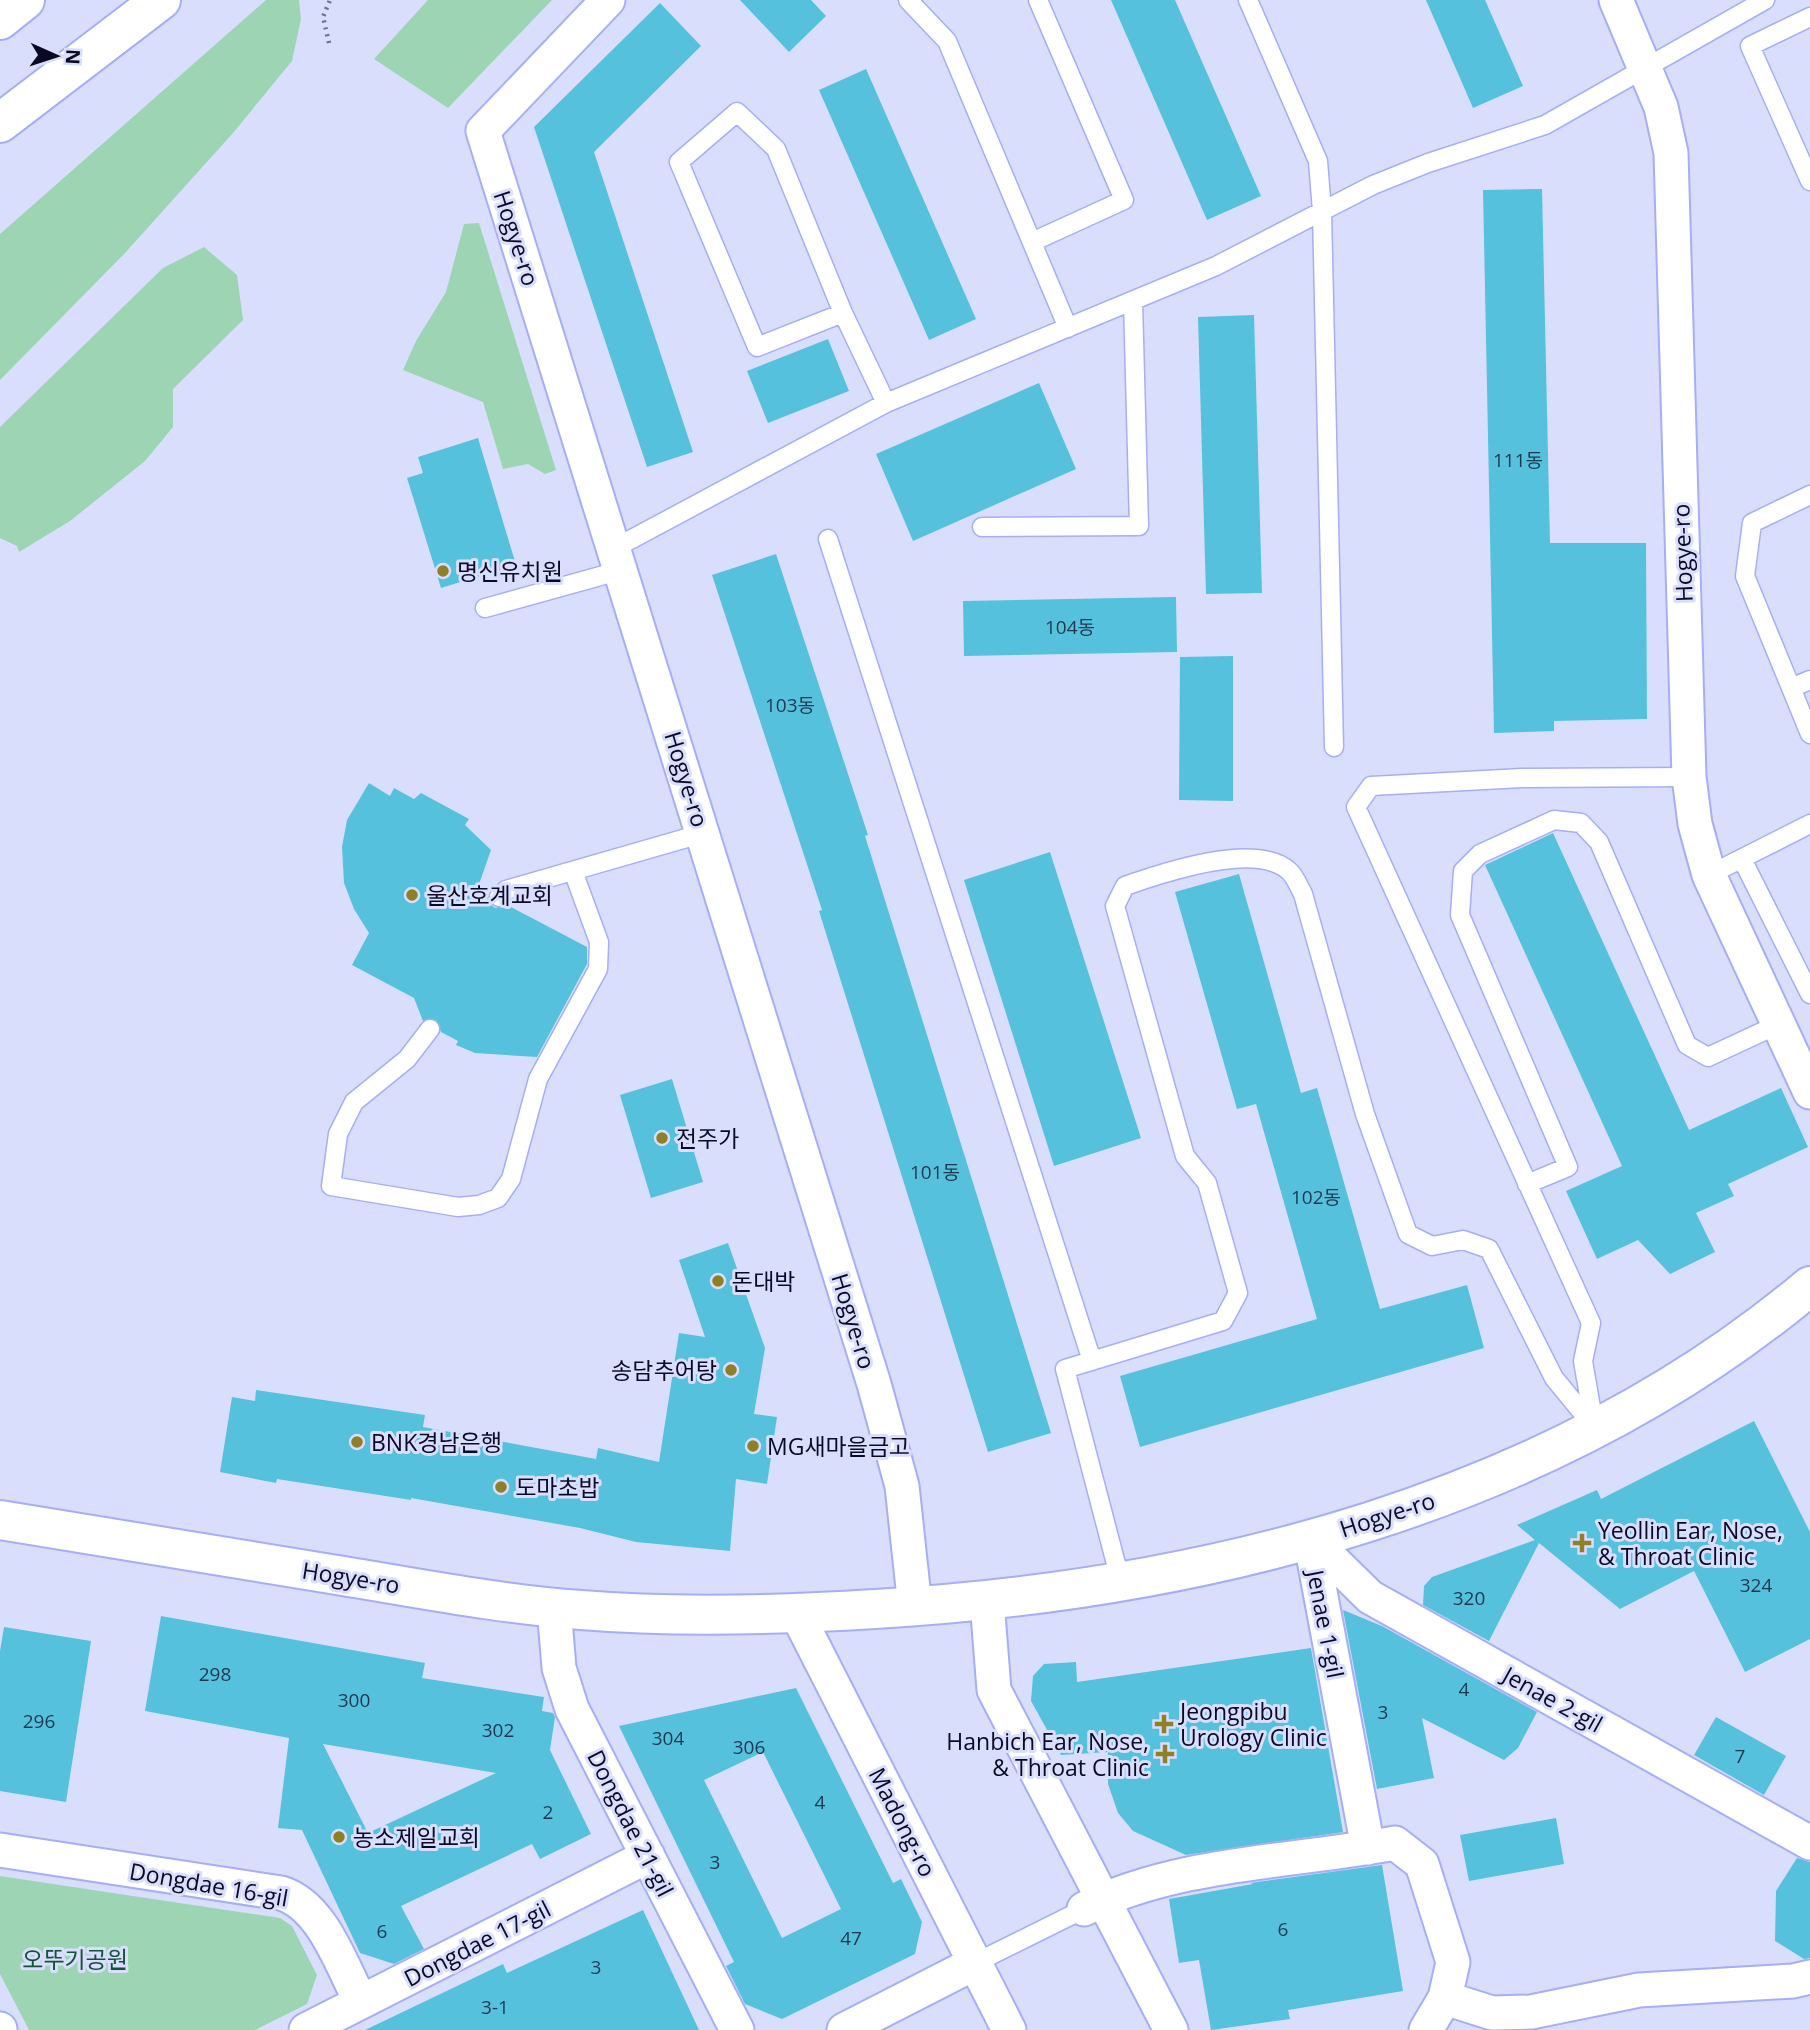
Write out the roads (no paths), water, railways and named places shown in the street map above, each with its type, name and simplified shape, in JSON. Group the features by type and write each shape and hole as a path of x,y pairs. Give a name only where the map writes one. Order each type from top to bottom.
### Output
{"street":[{"path":"0,20 25,0"},
{"path":"0,123 160,0"},
{"name":"Hogye-ro","path":"608,0 483,131 704,833 902,1486 915,1607"},
{"name":"Hogye-ro","path":"1616,0 1661,107 1671,152 1689,777 1695,824 1709,875 1810,1092"},
{"name":"Hogye-ro","path":"0,1520 463,1596 554,1607 797,1614 986,1601 1121,1583 1216,1564 1424,1503 1524,1464 1700,1369 1810,1286"},
{"name":"Jenae 2-gil","path":"1310,1538 1370,1597 1810,1843"},
{"name":"Jenae 1-gil","path":"1310,1538 1368,1848"},
{"path":"986,1601 993,1690 1094,1904 1171,2030"},
{"name":"Dongdae 21-gil","path":"554,1607 559,1668 572,1709 737,2030"},
{"name":"Madong-ro","path":"797,1614 982,1959 1009,2030"},
{"path":"1094,1904 1178,1876 1395,1843 1422,1864 1453,1962 1445,1998 1426,2030"},
{"name":"Dongdae 16-gil","path":"0,1850 281,1893 298,1899 314,1915 361,2002"},
{"name":"Dongdae 17-gil","path":"306,2030 648,1857"},
{"path":"844,2030 982,1959"},
{"path":"1445,1998 1492,2013 1531,2012 1639,1990 1793,1981 1810,1977"}],"lane":[{"path":"908,0 947,41 1068,328"},
{"path":"1032,242 1124,200 1038,0"},
{"path":"1248,0 1318,161 1322,211 1334,747"},
{"path":"485,608 619,559 886,403 1216,266 1373,185 1428,163 1545,125 1765,0"},
{"path":"1810,17 1750,46 1810,181"},
{"path":"843,313 757,347 679,162 737,111 776,149 843,313 886,403"},
{"path":"982,527 1139,526 1133,301"},
{"path":"1810,495 1752,523 1745,576 1810,734"},
{"path":"828,539 1092,1361"},
{"path":"1791,688 1810,680"},
{"path":"1595,1428 1583,1361 1591,1323 1356,807 1371,786 1522,778 1689,777"},
{"path":"1527,1184 1568,1167 1460,915 1463,871 1480,854 1554,820 1581,823 1599,842 1687,1045 1708,1057 1779,1024"},
{"path":"1709,875 1810,824"},
{"path":"499,897 506,890 704,833"},
{"path":"1121,1583 1065,1369 1223,1321 1238,1293 1207,1183 1185,1156 1115,905 1125,886 1153,876 1236,858 1268,860 1289,871 1303,894 1365,1114 1408,1234 1432,1246 1463,1240 1489,1249 1554,1378 1595,1428"},
{"path":"1742,859 1810,994"},
{"path":"430,1029 407,1059 354,1102 338,1134 331,1186 458,1207 478,1205 498,1198 511,1179 538,1079 598,969 599,942 573,871"},
{"path":"982,1959 1094,1904"}],"place":[{"name":"명신유치원","path":"443,571"},
{"name":"울산호계교회","path":"412,895"},
{"name":"전주가","path":"662,1138"},
{"name":"돈대박","path":"718,1281"},
{"name":"송담추어탕","path":"731,1370"},
{"name":"BNK경남은행","path":"357,1442"},
{"name":"MG새마을금고","path":"753,1446"},
{"name":"도마초밥","path":"501,1487"},
{"name":"Yeollin Ear, Nose, & Throat Clinic","path":"1582,1543"},
{"name":"Jeongpibu Urology Clinic","path":"1164,1724"},
{"name":"Hanbich Ear, Nose, & Throat Clinic","path":"1165,1754"},
{"name":"농소제일교회","path":"339,1837"}],"park label":[{"name":"오뚜기공원","path":"75,1959"}]}
